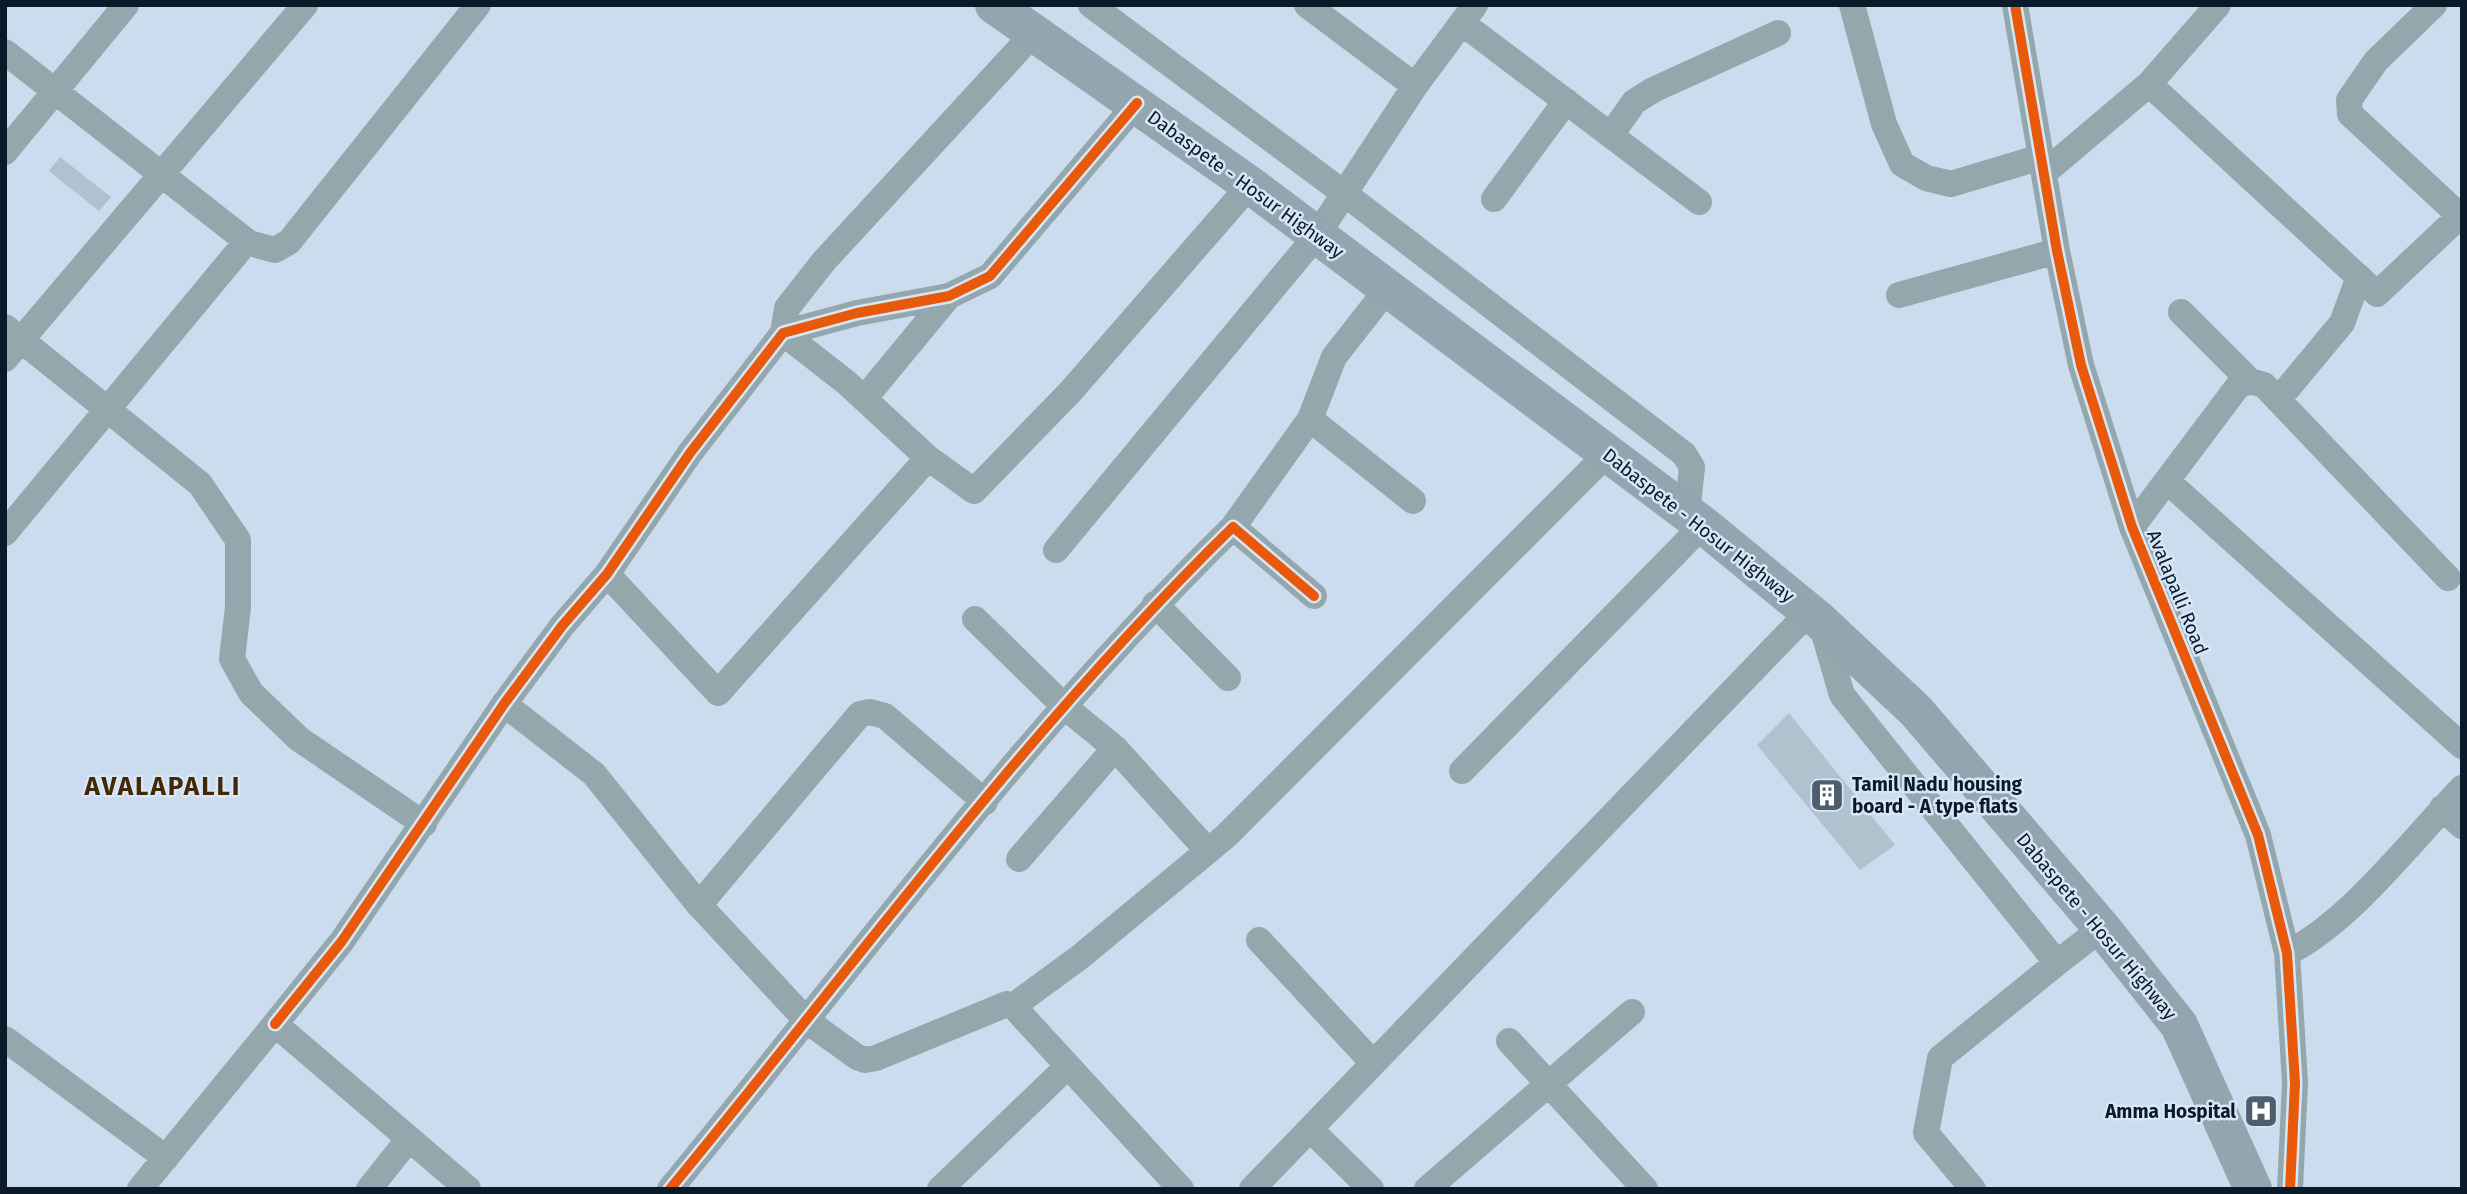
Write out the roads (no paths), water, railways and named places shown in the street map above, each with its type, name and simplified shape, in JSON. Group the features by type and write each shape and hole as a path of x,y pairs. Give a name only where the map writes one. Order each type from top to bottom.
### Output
{"highway":[{"name":"Dabaspete - Hosur Highway","path":"1018,16 1250,185 1695,519 1815,617 1916,710 2102,928 2179,1026 2253,1189"}],"street":[{"path":"5,152 126,5"},
{"path":"305,5 162,174 10,342 107,409 200,484 237,540 238,607 232,659 251,693 299,739 424,824"},
{"path":"5,52 249,243 275,250 289,242 478,5"},
{"path":"1091,5 1345,194 1684,454 1692,467 1695,519 1462,771"},
{"path":"1308,5 1415,86"},
{"path":"1852,5 1884,124 1902,164 1926,178 1951,184 2043,165 2150,84 2218,5"},
{"name":"Avalapalli Road","path":"2015,5 2057,251 2081,365 2133,527 2258,835 2287,953 2295,1083 2290,1189"},
{"path":"2150,84 2377,294 2460,216 2350,114 2349,100 2376,61 2434,5"},
{"path":"1056,550 1317,235 1415,86 1469,14 1566,101 1699,202"},
{"path":"140,1189 342,941 504,705 607,574 690,453 783,333 787,308 1018,16"},
{"path":"1611,135 1634,102 1653,90 1778,33"},
{"path":"1494,199 1566,101"},
{"path":"783,333 857,313 949,296 990,276 1137,103"},
{"path":"783,333 864,398 928,458 974,491 1071,391 1250,185"},
{"path":"5,533 242,247 249,243"},
{"path":"1899,295 2057,251"},
{"path":"2278,400 2342,323 2359,277"},
{"path":"670,1189 985,802 1155,604 1233,527 1310,419 1334,357 1388,288"},
{"path":"864,398 949,296"},
{"path":"2180,312 2250,381 2264,385 2448,578"},
{"path":"2133,527 2238,386 2250,381"},
{"path":"1310,419 1413,501"},
{"path":"504,705 594,774 699,905 807,1021 865,1060 999,1005 1013,1006 1080,957 1208,851 1608,453"},
{"path":"607,574 718,693 928,458"},
{"path":"2167,481 2462,746"},
{"path":"1233,527 1314,596"},
{"path":"1155,604 1228,678"},
{"path":"1252,1189 1373,1063 1815,617 1842,695 2057,963"},
{"path":"975,619 1066,708 1115,748 1208,851"},
{"path":"699,905 860,714 870,712 885,716 985,802"},
{"path":"1018,859 1115,748"},
{"path":"2287,953 2314,940 2452,817 2462,788"},
{"path":"1973,1189 1926,1133 1940,1058 2102,928"},
{"path":"1259,940 1373,1063"},
{"path":"1013,1006 1181,1189"},
{"path":"1427,1189 1632,1012"},
{"path":"275,1024 468,1189"},
{"path":"5,1040 166,1158"},
{"path":"1509,1041 1646,1189"},
{"path":"940,1189 1068,1066"},
{"path":"1310,1129 1371,1189"},
{"path":"369,1189 408,1140"}],"place":[{"name":"Tamil Nadu housing board - A type flats","path":"1827,795"},
{"name":"Amma Hospital","path":"2261,1111"}],"district":[{"name":"AVALAPALLI","path":"163,786"}]}
